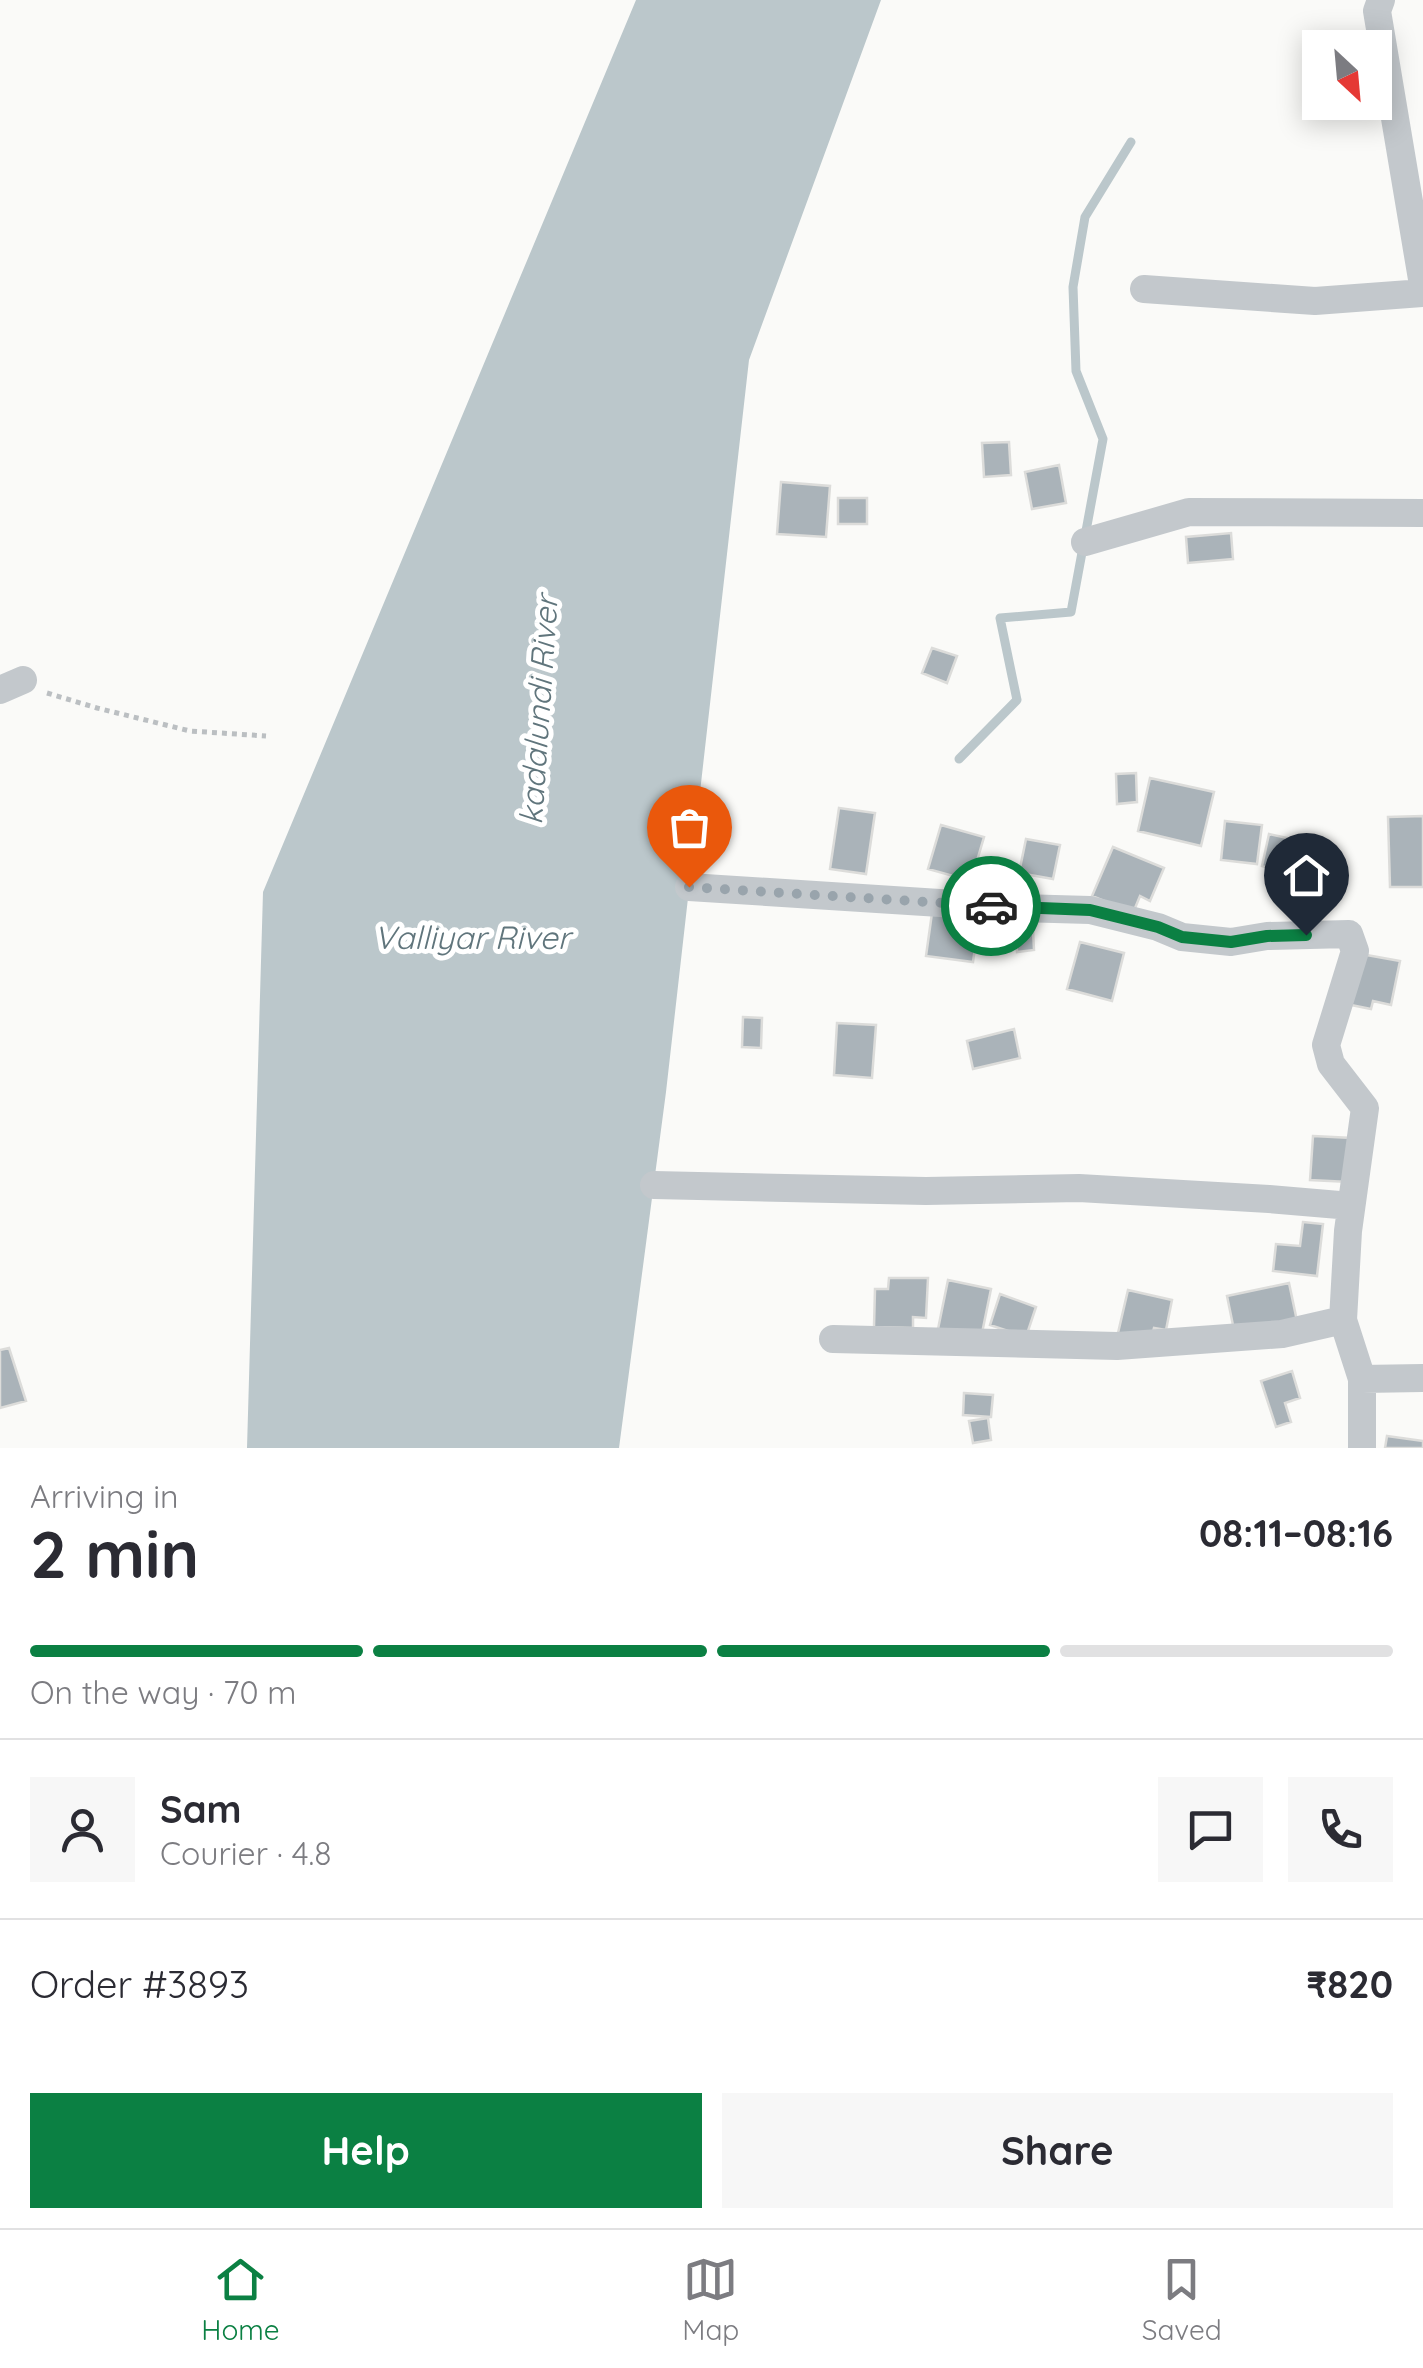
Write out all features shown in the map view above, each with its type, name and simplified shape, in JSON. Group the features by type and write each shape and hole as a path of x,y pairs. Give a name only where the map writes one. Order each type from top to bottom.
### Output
{"street":[{"path":"1380,0 1376,11 1423,284"},
{"path":"1144,289 1315,300 1423,293"},
{"path":"1085,542 1188,512 1423,513"},
{"path":"689,887 1090,910 1182,937 1231,942 1267,936 1349,934 1355,951 1326,1045 1331,1064 1366,1108 1351,1206 1342,1320 1362,1379 1362,1448"},
{"path":"654,1185 926,1191 1079,1188 1351,1206"},
{"path":"833,1339 1117,1346 1282,1334 1342,1320"},
{"path":"1362,1379 1423,1378"}],"path":[{"path":"12,685 190,731 266,736"}],"water":[{"name":"Valliyar River","path":"636,0 881,0 749,360 666,1092 619,1448 247,1448 263,892"}],"building":[{"path":"1009,442 1011,475 984,477 982,443"},
{"path":"1059,465 1066,503 1032,509 1025,472"},
{"path":"781,482 830,486 826,537 777,534"},
{"path":"838,498 867,498 867,524 838,524"},
{"path":"1231,533 1233,559 1188,563 1186,537"},
{"path":"932,648 957,656 947,683 922,673"},
{"path":"1136,773 1137,802 1117,804 1116,774"},
{"path":"1150,778 1214,792 1201,846 1138,831"},
{"path":"839,808 875,813 866,874 830,869"},
{"path":"1423,816 1423,887 1390,887 1388,817"},
{"path":"1225,821 1262,825 1257,864 1221,860"},
{"path":"941,825 984,837 971,881 928,869"},
{"path":"1269,834 1310,843 1303,876 1262,866"},
{"path":"1026,839 1060,845 1053,879 1019,873"},
{"path":"1113,847 1164,868 1150,901 1140,896 1133,913 1092,896"},
{"path":"932,913 979,919 973,962 926,956"},
{"path":"1016,930 1033,930 1034,950 1017,952"},
{"path":"1080,942 1124,953 1112,1001 1067,989"},
{"path":"1361,954 1400,961 1391,1005 1373,1001 1371,1009 1351,1005"},
{"path":"743,1017 762,1018 761,1048 742,1047"},
{"path":"837,1023 876,1025 872,1078 834,1075"},
{"path":"1014,1029 1020,1058 973,1069 967,1041"},
{"path":"1313,1136 1352,1138 1349,1182 1310,1180"},
{"path":"1303,1222 1323,1224 1317,1276 1273,1271 1276,1244 1300,1246"},
{"path":"889,1278 928,1278 926,1318 913,1317 913,1328 874,1327 875,1289 888,1289"},
{"path":"948,1280 991,1289 981,1338 938,1329"},
{"path":"1289,1283 1297,1321 1235,1335 1227,1296"},
{"path":"1128,1290 1172,1300 1166,1330 1154,1328 1151,1339 1118,1333"},
{"path":"1000,1294 1036,1307 1026,1337 990,1325"},
{"path":"9,1348 26,1401 0,1408 0,1350"},
{"path":"1292,1371 1300,1398 1285,1403 1291,1422 1276,1427 1261,1381"},
{"path":"964,1393 993,1395 991,1417 963,1415"},
{"path":"988,1418 991,1440 973,1443 969,1421"},
{"path":"1387,1436 1423,1441 1423,1448 1385,1448"}],"waterway":[{"path":"959,759 1017,700 1000,618 1071,612 1103,439 1076,371 1073,287 1085,217 1131,142"}],"way so far":[{"path":"689,887 991,906"}],"route":[{"path":"991,906 1090,910 1182,937 1231,942 1306,935"}],"water label":[{"name":"kadalundi River","path":"539,710"}]}
